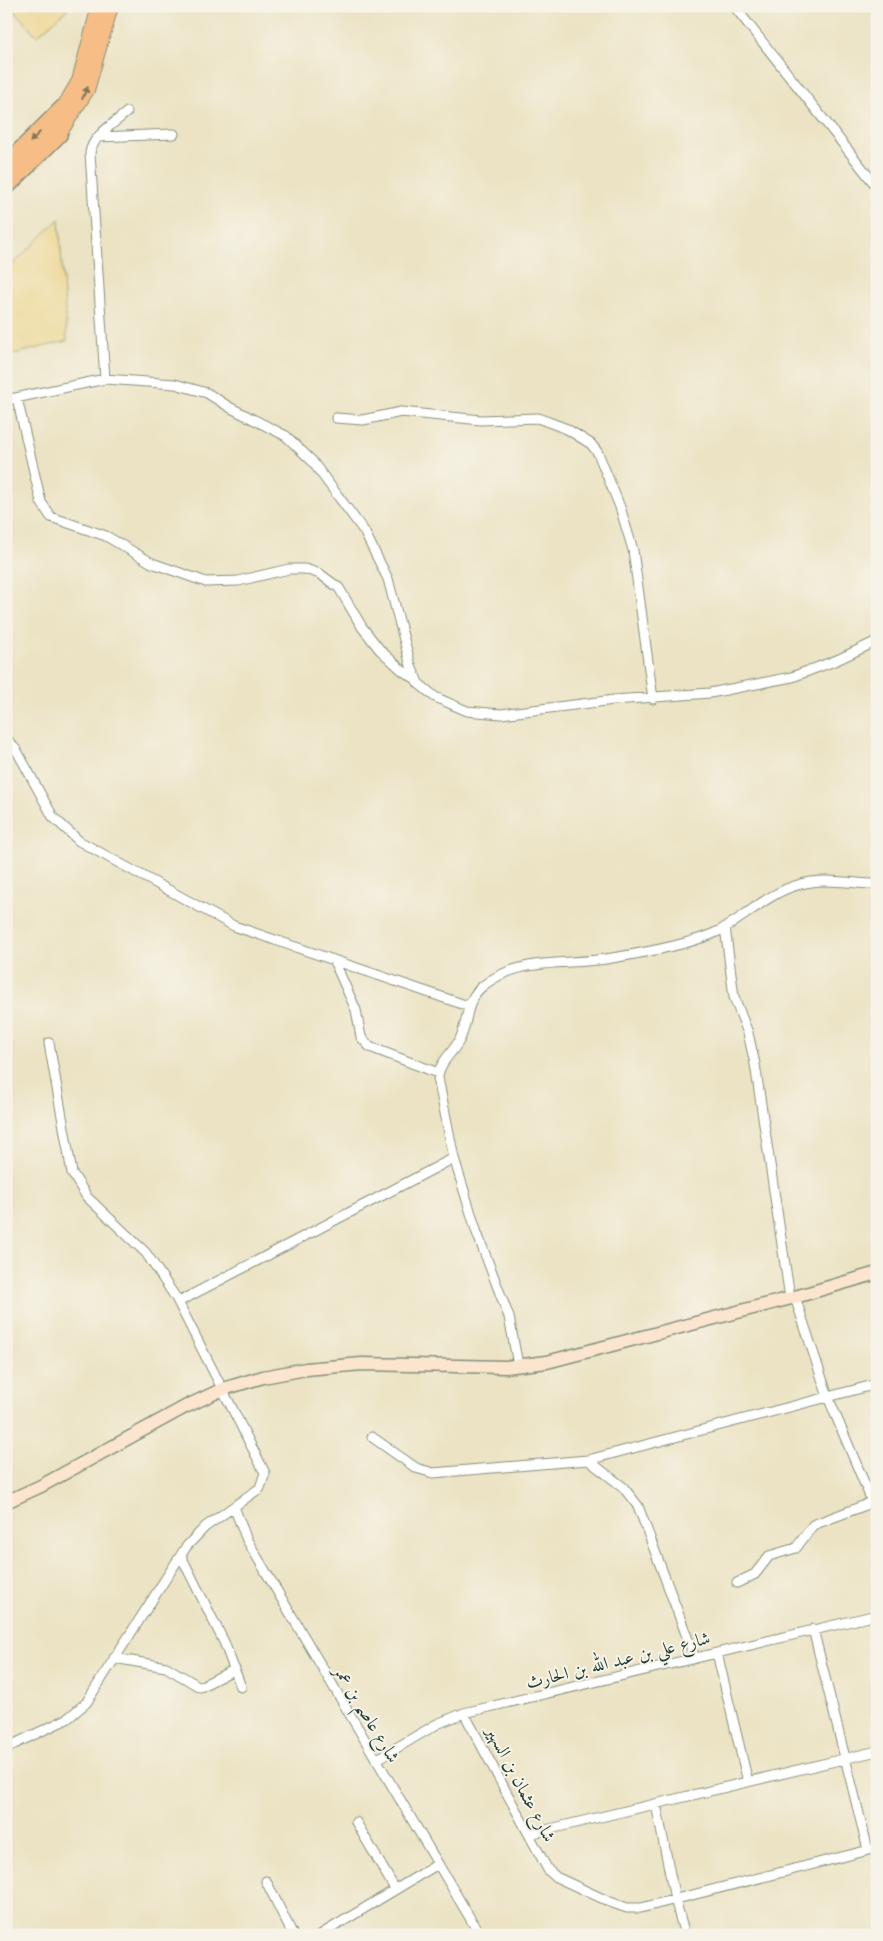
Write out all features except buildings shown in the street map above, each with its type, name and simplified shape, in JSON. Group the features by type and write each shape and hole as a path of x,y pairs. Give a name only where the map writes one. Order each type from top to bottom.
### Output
{"highway":[{"path":"6,165 64,108"},
{"path":"6,187 59,134"}],"main road":[{"path":"64,108 78,81 99,6"},
{"path":"59,134 87,90 111,6"}],"street":[{"path":"734,6 877,187"},
{"path":"105,379 90,156 91,147 98,138 127,112"},
{"path":"98,138 174,134"},
{"path":"6,400 105,379 168,383 196,388 282,433 298,445 359,523 391,588 416,679"},
{"path":"17,398 41,502 51,517 106,536 152,563 206,582 238,581 289,569 305,569 320,574 340,588 362,627 380,650 403,671 416,679 424,689 439,700 459,708 484,713 510,713 614,700 653,699 710,693 783,680 837,660 877,641"},
{"path":"336,418 363,420 401,412 481,420 538,418 567,429 591,444 598,453 620,508 633,550 653,699"},
{"path":"6,738 17,751 53,816 79,841 234,926 468,1006"},
{"path":"518,1365 508,1317 454,1158 438,1073 460,1040 472,997 484,985 513,970 552,962 600,960 703,937 726,927 763,901 802,884 828,881 877,884"},
{"path":"726,927 734,997 748,1033 755,1064 793,1298 828,1397 874,1499 877,1513"},
{"path":"334,961 356,1010 363,1041 370,1047 438,1073"},
{"path":"6,1748 66,1719 80,1709 91,1696 180,1556 205,1527 260,1488 265,1473 178,1302 146,1253 87,1197 78,1186 72,1173 49,1043"},
{"path":"178,1302 454,1158"},
{"path":"6,1502 50,1482 185,1407 223,1389 263,1377 306,1369 362,1364 424,1367 518,1365 547,1362 793,1298 877,1273"},
{"path":"372,1437 416,1468 433,1473 588,1460 877,1384"},
{"path":"588,1460 623,1487 638,1506 695,1658"},
{"path":"737,1583 755,1574 769,1556 796,1548 813,1525 874,1499"},
{"name":"شارع عاصم بن عمر","path":"234,1507 247,1540 480,1935"},
{"path":"180,1556 235,1669 241,1687"},
{"name":"شارع علي بن عبد الله بن الحارث","path":"376,1760 437,1724 464,1713 877,1615"},
{"path":"675,1899 872,1849 846,1759 813,1629"},
{"path":"717,1653 748,1782"},
{"path":"114,1658 166,1667 200,1687 235,1669"},
{"name":"شارع عثمان بن السهير","path":"464,1713 548,1870 556,1877 627,1908 641,1908 675,1899"},
{"path":"529,1834 877,1751"},
{"path":"656,1804 675,1899 685,1935"},
{"path":"356,1822 396,1889"},
{"path":"320,1935 438,1864"},
{"path":"266,1881 293,1935"}],"sand":[{"path":"10,6 71,6 37,36"},
{"path":"59,219 67,341 6,356 6,271"}]}
